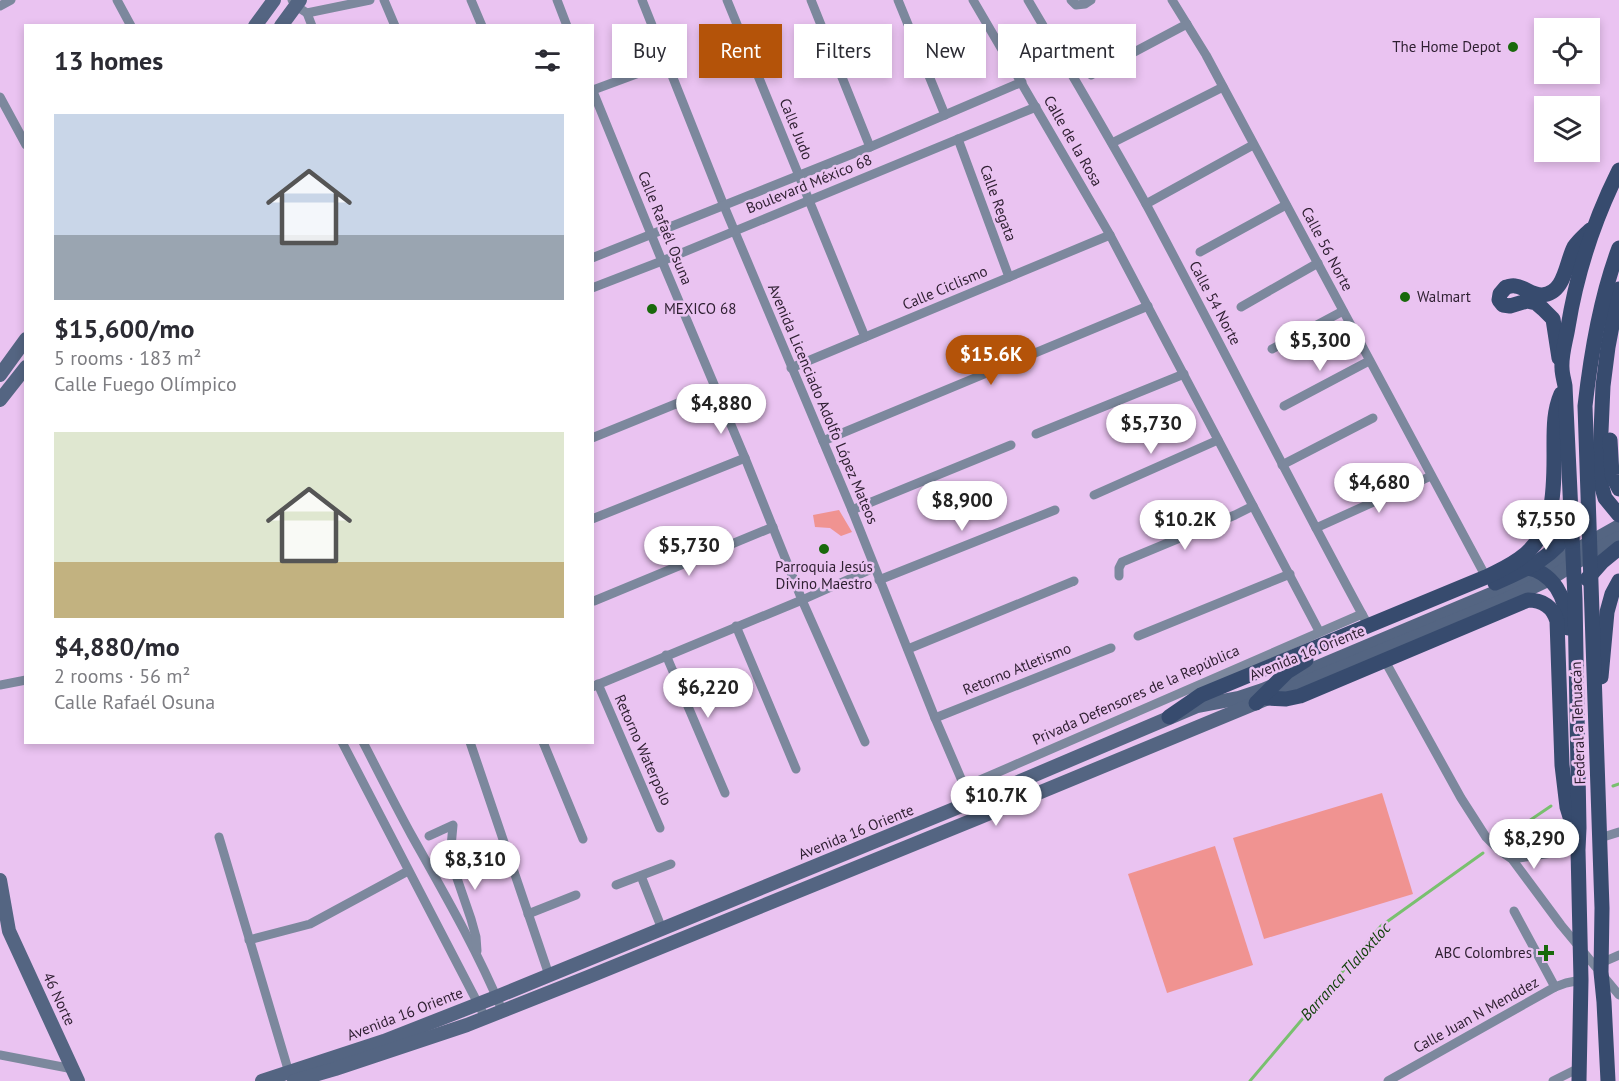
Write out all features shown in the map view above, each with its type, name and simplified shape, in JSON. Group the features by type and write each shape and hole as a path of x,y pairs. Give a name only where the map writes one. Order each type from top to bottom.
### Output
{"main road":[{"path":"256,24 274,0"},
{"path":"283,24 298,5"},
{"path":"1562,367 1571,308 1594,225 1619,171"},
{"path":"1562,367 1552,319 1536,303 1503,305 1499,300 1500,294 1506,287 1516,286 1531,293 1544,295 1553,291 1568,267 1574,248 1594,225"},
{"name":"Federal a Tehuacán","path":"1608,1081 1601,968 1602,908 1585,406 1599,315 1619,248"},
{"path":"1619,289 1608,347 1599,477 1605,498 1619,515"},
{"path":"1619,335 1611,405 1610,447 1612,475 1619,489"},
{"path":"0,375 24,342"},
{"name":"Federal a Tehuacán","path":"1562,367 1565,386 1575,598 1581,980 1579,1074"},
{"path":"0,399 24,369"},
{"path":"1169,717 1201,695 1365,619 1407,619 1501,570 1527,553 1539,539 1547,523 1553,495 1554,420 1559,397 1565,386"},
{"path":"1265,696 1287,672 1298,664 1407,619 1540,573 1552,552 1572,529 1587,493"},
{"name":"Avenida 16 Oriente","path":"262,1081 292,1078 335,1069 467,1025 978,818 1265,696 1405,642 1540,573 1573,559 1619,526"},
{"name":"Avenida 16 Oriente","path":"1589,549 1619,538"},
{"path":"1575,598 1590,575 1619,548"},
{"path":"1501,570 1514,567 1540,573 1561,594 1567,615 1571,763 1579,834"},
{"path":"1594,697 1603,669 1607,612 1612,594 1619,581"},
{"path":"1265,696 1286,699 1300,696 1528,600 1538,601 1548,606 1557,621 1560,737 1563,780 1569,817 1593,862 1602,908"},
{"name":"Avenida 16 Oriente","path":"292,1078 971,802 1197,706 1239,698 1265,696"},
{"name":"46 Norte","path":"0,880 4,932 75,1075"},
{"path":"1581,980 1591,984 1604,1002"}],"street":[{"path":"0,6 11,0"},
{"path":"311,24 298,5 370,0"},
{"path":"384,0 394,24"},
{"path":"471,0 481,24"},
{"path":"557,0 566,24"},
{"name":"Avenida Licenciado Adolfo López Mateos","path":"642,0 651,24"},
{"name":"Calle Judo","path":"727,0 865,337"},
{"path":"811,0 870,147"},
{"path":"898,0 945,115"},
{"name":"Calle de la Rosa","path":"973,0 1110,235"},
{"name":"Calle 54 Norte","path":"1028,0 1146,204 1365,619"},
{"path":"1074,3 1085,4 1091,0"},
{"name":"Calle 56 Norte","path":"1172,0 1223,87 1252,145 1318,263 1486,577"},
{"path":"119,1 130,24"},
{"path":"1136,51 1187,24"},
{"path":"594,89 624,78"},
{"name":"Avenida Licenciado Adolfo López Mateos","path":"672,78 978,818"},
{"name":"Boulevard México 68","path":"594,257 870,147 1022,82"},
{"path":"1112,142 1223,87"},
{"name":"Calle Rafaél Osuna","path":"594,91 802,600 865,742"},
{"path":"0,97 24,141"},
{"name":"Boulevard México 68","path":"594,287 1036,106"},
{"name":"Calle Regata","path":"958,139 1010,277"},
{"path":"1146,204 1252,145"},
{"path":"1200,252 1286,205"},
{"path":"1110,235 1320,631"},
{"name":"Calle Ciclismo","path":"791,368 1110,235"},
{"path":"1241,307 1318,263"},
{"path":"823,441 1148,306"},
{"path":"1272,349 1343,311"},
{"path":"1284,406 1369,361"},
{"path":"1036,434 1184,374"},
{"path":"594,437 716,388"},
{"path":"1282,465 1373,418"},
{"path":"1094,495 1218,440"},
{"path":"852,510 1011,445"},
{"path":"594,518 745,458"},
{"path":"1316,528 1431,476"},
{"path":"1119,576 1122,562 1253,506"},
{"path":"879,580 1055,510"},
{"path":"594,601 773,527"},
{"path":"595,685 874,568"},
{"path":"1138,636 1290,574"},
{"path":"908,649 1074,581"},
{"name":"Privada Defensores de la República","path":"964,787 1320,631 1365,619"},
{"path":"736,627 796,769"},
{"name":"Retorno Atletismo","path":"935,718 1111,648"},
{"path":"666,655 725,793"},
{"path":"1385,661 1461,798 1486,837 1512,859 1580,948 1601,968 1619,995"},
{"path":"0,685 24,680"},
{"name":"Retorno Waterpolo","path":"595,685 660,828"},
{"path":"343,744 485,1017"},
{"path":"364,744 477,956 502,1010"},
{"path":"471,744 549,975"},
{"path":"544,744 583,839"},
{"path":"429,836 453,825 450,858 476,937 477,956"},
{"path":"1600,838 1619,832"},
{"path":"219,837 292,1078"},
{"path":"1512,859 1552,854"},
{"path":"430,866 450,858"},
{"path":"616,885 671,864"},
{"path":"249,940 310,924 408,871"},
{"path":"641,876 662,928"},
{"path":"528,914 576,895"},
{"path":"1514,911 1555,987"},
{"path":"1601,968 1619,955"},
{"name":"Calle Juan N Menddez","path":"1394,1080 1555,987 1581,980"},
{"path":"0,1055 75,1075"},
{"path":"1553,1081 1579,1074"}],"shaded area":[{"path":"839,510 852,532 841,536 830,528 815,527 813,515"},
{"path":"1382,793 1413,894 1264,939 1233,838"},
{"path":"1215,846 1253,965 1167,993 1128,874"}],"waterway":[{"name":"Barranca Tlaloxtloc","path":"1613,786 1619,784"},
{"name":"Barranca Tlaloxtloc","path":"1505,837 1551,806"},
{"name":"Barranca Tlaloxtloc","path":"1250,1081 1381,926 1483,853"}],"place":[{"name":"The Home Depot","path":"1513,47"},
{"name":"Walmart","path":"1405,297"},
{"name":"MEXICO 68","path":"652,309"},
{"name":"Parroquia Jesús Divino Maestro","path":"824,549"},
{"name":"ABC Colombres","path":"1546,953"}]}
